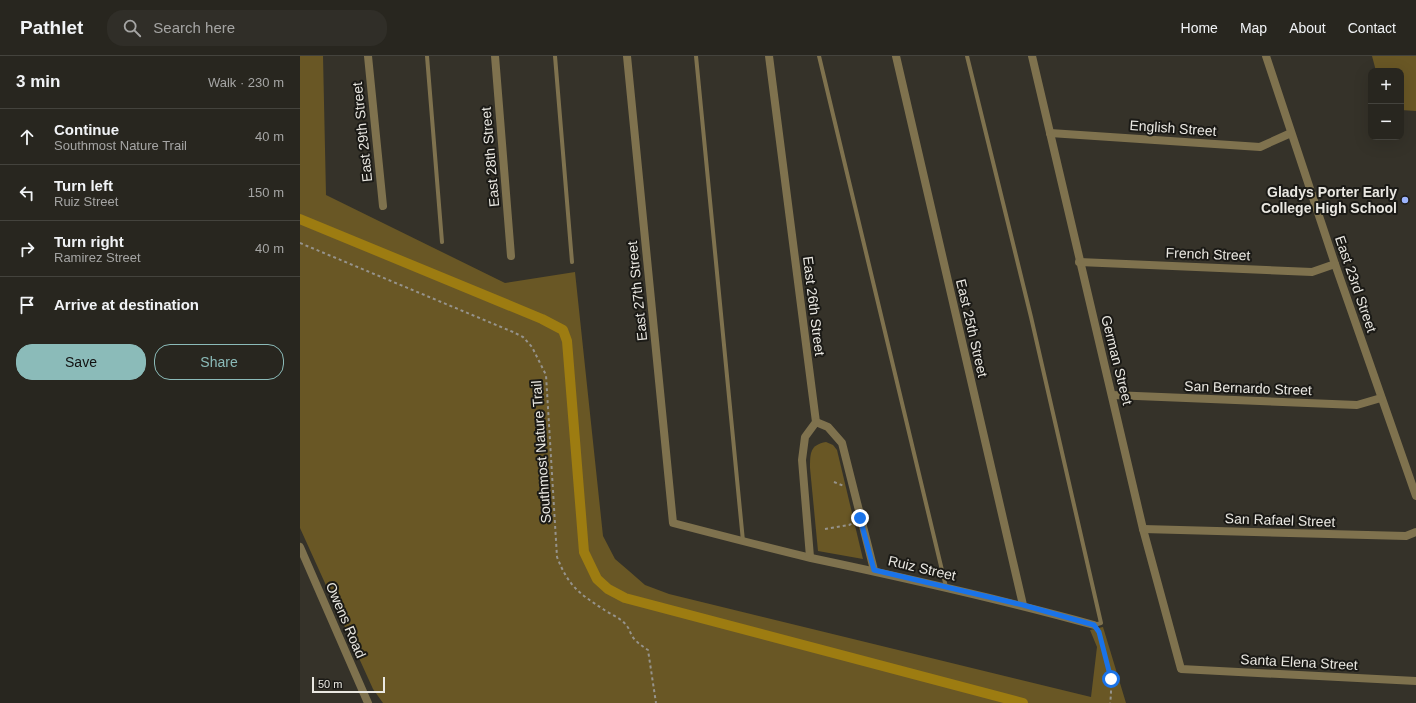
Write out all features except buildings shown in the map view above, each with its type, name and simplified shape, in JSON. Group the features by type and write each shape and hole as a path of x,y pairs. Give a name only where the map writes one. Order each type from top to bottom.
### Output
{"street":[{"name":"East 29th Street","path":"368,56 383,206"},
{"name":"East 28th Street","path":"495,56 511,256"},
{"name":"East 27th Street","path":"627,56 673,523"},
{"name":"East 26th Street","path":"770,56 816,422"},
{"name":"East 25th Street","path":"896,56 1023,605"},
{"name":"German Street","path":"1032,56 1079,262 1143,529 1181,669"},
{"name":"East 23rd Street","path":"1266,56 1335,264 1416,496"},
{"name":"English Street","path":"1050,132 1260,147 1291,133"},
{"name":"French Street","path":"1079,262 1312,272 1335,264"},
{"name":"San Bernardo Street","path":"1112,395 1357,405 1381,398"},
{"path":"810,557 802,460 805,437 816,422 828,427 842,443 874,570"},
{"name":"Ruiz Street","path":"673,523 810,557 874,570 1023,605 1094,625"},
{"name":"San Rafael Street","path":"1143,529 1406,536 1416,532"},
{"name":"Owens Road","path":"300,547 368,703"},
{"name":"Santa Elena Street","path":"1181,669 1416,681"}],"lane":[{"path":"427,56 442,242"},
{"path":"555,56 572,262"},
{"path":"696,56 743,541"},
{"path":"819,56 946,587"},
{"path":"967,56 1030,310 1101,623 1094,625"}],"path":[{"name":"Southmost Nature Trail","path":"300,243 513,332 523,337 532,347 546,375 557,557 562,570 578,592 626,624 637,642 648,650 656,703"},
{"path":"825,529 849,525 860,518"},
{"path":"1094,625 1099,632 1111,679 1112,694 1110,703"}],"shaded area":[{"path":"300,56 323,56 326,195 505,283 575,272 603,536 615,559 645,585 669,594 1091,697 1097,647 1090,630 1103,627 1126,703 383,703 373,689 300,528"},
{"path":"1372,56 1416,56 1416,111 1404,110 1404,68 1375,68"},
{"path":"826,442 833,445 837,450 863,559 818,551 810,458 812,450 817,445"}],"waterway":[{"path":"300,219 542,319 563,330 567,341 584,552 597,579 608,589 625,598 1023,703"}],"place":[{"name":"Gladys Porter Early College High School","path":"1405,200"}],"route":[{"path":"860,518 874,570 1023,605 1094,625 1099,632 1111,679"}]}
